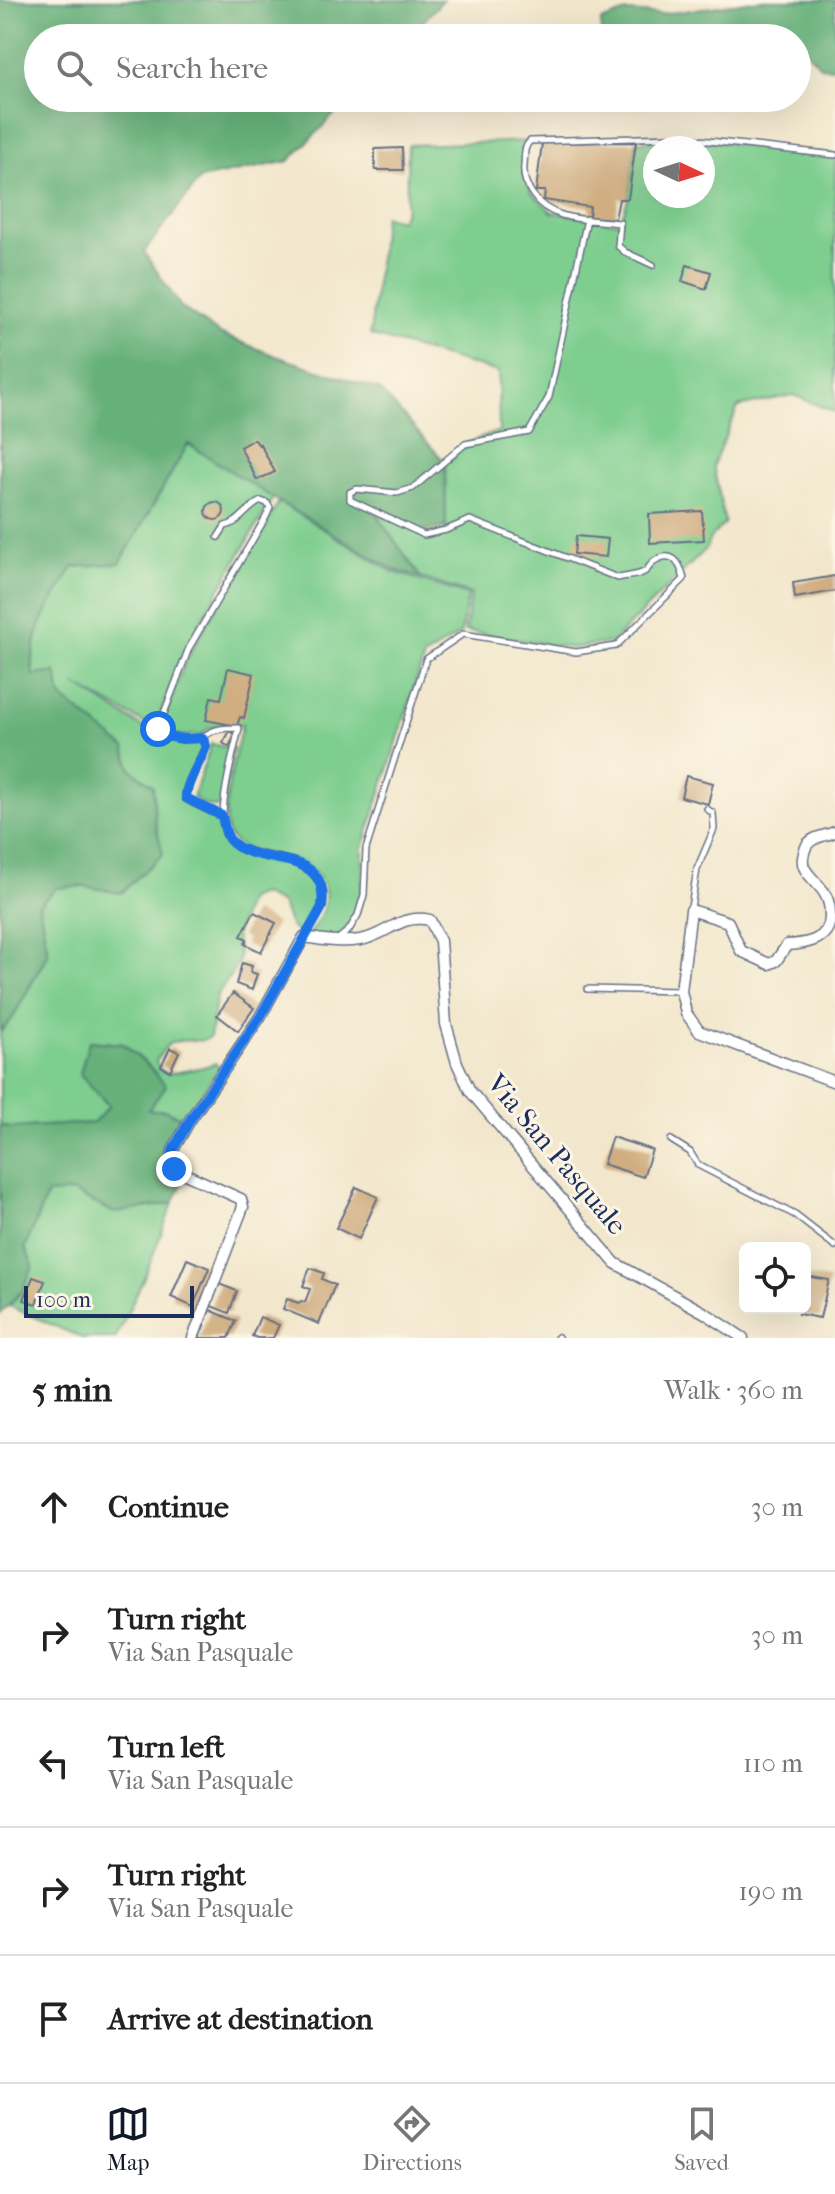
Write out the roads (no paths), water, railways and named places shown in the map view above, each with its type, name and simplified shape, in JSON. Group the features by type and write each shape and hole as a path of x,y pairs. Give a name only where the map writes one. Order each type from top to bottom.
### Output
{"street":[{"path":"835,832 817,837 808,844 803,859 804,868 830,906 830,924 825,933 815,940 787,945 776,961 769,964 741,951 728,922 691,910 681,991 686,1013 699,1031 835,1082"},
{"name":"Via San Pasquale","path":"304,937 362,940 415,916 430,920 440,941 446,1024 457,1063 470,1091 615,1263 743,1338"},
{"path":"193,1338 243,1207 241,1199 174,1169 173,1150 260,1017 304,937"}],"lane":[{"path":"653,265 618,246 620,223 565,217 541,207 525,182 525,146 530,141 673,137 835,155"},
{"path":"336,941 349,930 358,915 364,895 366,849 426,659 463,634 576,652 616,646 684,579 676,560 665,557 644,572 618,578 470,520 424,535 350,500 350,492 357,489 397,493 413,488 465,444 529,432 549,397 587,219"},
{"path":"218,537 225,526 236,522 250,506 261,501 267,503 270,508 266,517 189,648 158,729 161,735 183,739 202,738 218,728 239,728 222,816 227,837 238,847 307,867 320,882 324,894 322,907 304,937"},
{"path":"202,738 206,746 202,761 185,792 186,798 222,816"},
{"path":"691,910 697,869 714,829 713,813 707,809"},
{"path":"587,989 681,991"},
{"path":"671,1140 690,1152 698,1165 795,1215 835,1246"}]}
